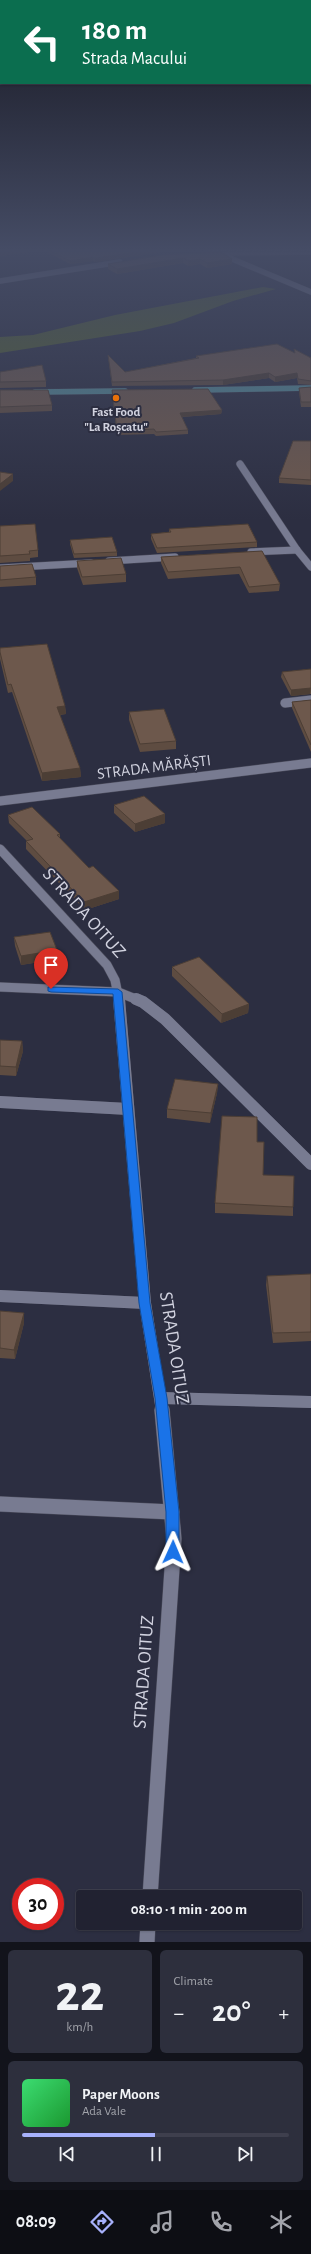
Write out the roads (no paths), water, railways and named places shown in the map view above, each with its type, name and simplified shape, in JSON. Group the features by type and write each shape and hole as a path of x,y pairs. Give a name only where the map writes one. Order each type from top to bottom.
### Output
{"main road":[{"path":"190,390 311,388"},
{"path":"32,392 135,391"}],"street":[{"path":"240,464 297,550 311,567"},
{"path":"242,553 297,550"},
{"path":"0,568 180,557"},
{"path":"285,703 311,700"},
{"name":"STRADA MĂRĂȘTI","path":"0,801 311,763"},
{"name":"STRADA OITUZ","path":"0,849 13,866 107,965 115,980 118,992 145,1303 161,1398 174,1539 150,1890"},
{"path":"0,987 118,992 143,1002 165,1019 311,1164"},
{"path":"0,1102 128,1109"},
{"path":"0,1296 145,1303"},
{"path":"161,1398 311,1402"},
{"path":"0,1504 172,1512"},
{"path":"147,1942 148,1930"}],"place":[{"name":"Fast Food \"La Roșcatu\"","path":"116,398"}]}
